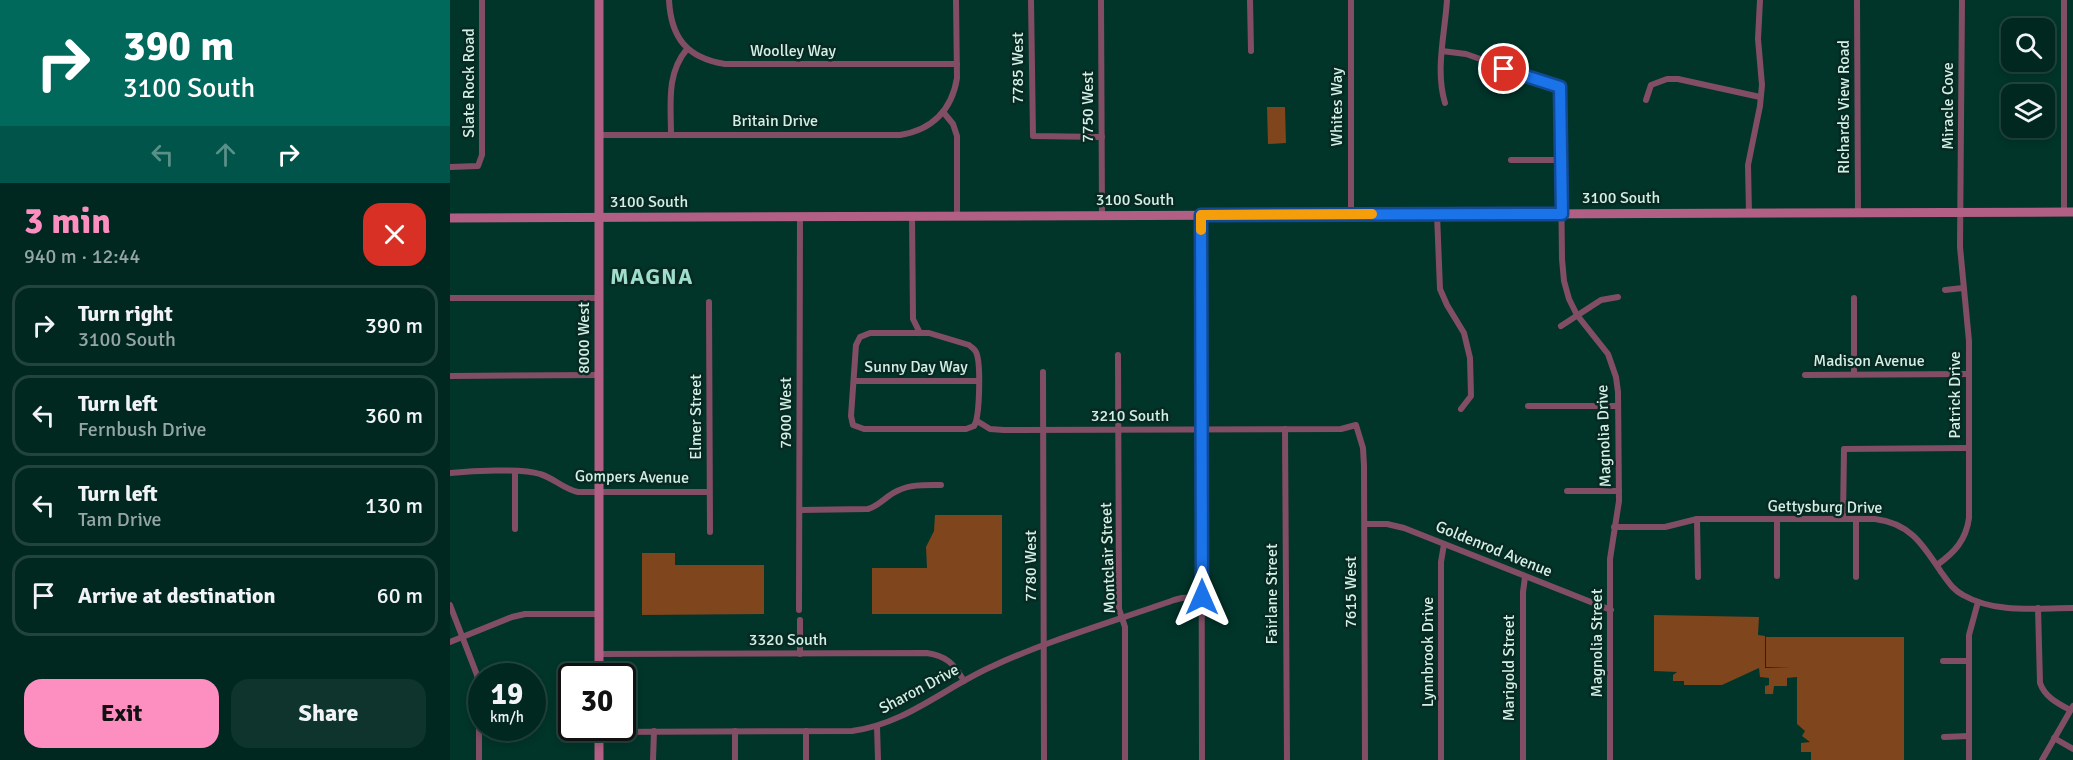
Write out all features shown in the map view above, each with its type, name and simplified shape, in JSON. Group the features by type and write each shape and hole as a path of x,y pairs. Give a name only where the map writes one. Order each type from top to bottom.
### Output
{"street":[{"name":"Slate Rock Road","path":"450,167 478,166 482,154 482,0"},
{"name":"8000 West","path":"599,0 599,663"},
{"path":"669,0 675,32 687,49 680,58 672,79 671,135"},
{"path":"956,0 955,91 944,113 953,124 957,136 957,215"},
{"name":"7785 West","path":"1031,0 1033,136 1102,137"},
{"name":"7750 West","path":"1101,0 1102,215"},
{"path":"1250,0 1251,51"},
{"name":"Whites Way","path":"1351,0 1351,214"},
{"path":"1445,103 1442,88 1442,51 1447,0"},
{"path":"1749,213 1749,159 1762,85 1758,39 1760,0"},
{"name":"RIchards View Road","path":"1857,0 1858,213"},
{"name":"Miracle Cove","path":"1961,212 1962,0"},
{"path":"2064,0 2069,212"},
{"name":"Woolley Way","path":"687,49 706,60 725,64 957,64"},
{"name":"Magnolia Drive","path":"1442,51 1466,54 1519,75 1560,87 1564,281 1577,315 1608,354 1616,377 1619,491 1614,527"},
{"path":"1646,100 1651,85 1666,79 1678,79 1760,97"},
{"name":"Britain Drive","path":"599,135 900,135 925,128 944,113"},
{"path":"1511,160 1561,160"},
{"name":"Patrick Drive","path":"1937,565 1956,550 1968,528 1969,341 1960,247 1961,212"},
{"name":"3100 South","path":"450,218 2069,212"},
{"path":"1437,214 1440,289 1464,333 1470,358 1471,396 1461,409"},
{"path":"912,215 913,319 920,333"},
{"path":"1201,215 1202,760"},
{"name":"7900 West","path":"799,610 800,216"},
{"path":"1945,291 1963,288"},
{"path":"1561,326 1601,300 1618,297"},
{"path":"450,298 598,298"},
{"path":"1854,298 1854,375"},
{"name":"Elmer Street","path":"709,302 710,532"},
{"path":"903,332 913,319"},
{"path":"870,333 920,333 929,333 969,345 974,349 978,360 976,424 966,429 864,429 853,425 850,416 856,345 860,337 870,333"},
{"name":"Montclair Street","path":"1118,355 1119,609 1125,627 1125,760"},
{"name":"7780 West","path":"1043,372 1044,760"},
{"name":"Madison Avenue","path":"1805,375 1969,374"},
{"path":"450,376 599,375"},
{"name":"Sunny Day Way","path":"854,381 978,381"},
{"path":"1528,406 1618,406"},
{"name":"3210 South","path":"976,424 990,429 1043,430 1341,429 1356,425"},
{"name":"7615 West","path":"1356,425 1364,457 1365,760"},
{"name":"Fairlane Street","path":"1285,429 1287,760"},
{"path":"1843,519 1844,449 1969,448"},
{"path":"515,472 515,529"},
{"name":"Gompers Avenue","path":"450,473 537,473 569,490 709,492"},
{"path":"800,510 868,509 898,490 908,487 941,485"},
{"path":"1568,491 1619,491"},
{"path":"1697,519 1698,577"},
{"name":"Gettysburg Drive","path":"1614,527 1665,527 1697,519 1889,521 1900,525 1918,540 1956,591 1978,602 2001,608 2073,608"},
{"path":"1777,519 1777,576"},
{"path":"1856,519 1856,577"},
{"name":"Goldenrod Avenue","path":"1365,524 1395,525 1611,610"},
{"name":"Magnolia Street","path":"1610,760 1611,547 1614,527"},
{"name":"Lynnbrook Drive","path":"1441,760 1441,562 1444,544"},
{"name":"Marigold Street","path":"1523,760 1523,592 1525,577"},
{"name":"Sharon Drive","path":"636,731 852,731 877,726 908,713 992,666 1182,598 1202,597"},
{"path":"1969,760 1970,626 1978,602"},
{"path":"450,605 477,675 479,760"},
{"path":"2038,608 2042,690 2049,698 2071,708 2042,760"},
{"path":"450,642 525,614 599,614"},
{"path":"800,620 800,654"},
{"name":"3320 South","path":"599,654 939,655 951,661 964,681"},
{"path":"1943,661 1969,661"},
{"path":"877,726 878,760"},
{"path":"654,731 654,760"},
{"path":"735,731 735,760"},
{"path":"806,731 806,760"},
{"path":"1944,737 1969,736"},
{"path":"2054,738 2073,749"},
{"path":"599,741 599,760"}],"shaded area":[{"path":"1267,107 1285,107 1286,143 1268,144"},
{"path":"935,515 1002,515 1002,614 872,614 872,568 927,568 926,547 934,531"},
{"path":"642,553 675,553 675,565 764,565 764,614 642,615"},
{"path":"1654,615 1759,617 1758,635 1765,636 1765,668 1791,667 1766,667 1766,637 1904,637 1904,760 1811,760 1811,752 1801,752 1801,743 1810,742 1802,736 1805,731 1797,724 1797,677 1787,678 1787,686 1774,686 1773,694 1765,694 1765,686 1769,685 1769,678 1760,677 1759,668 1722,685 1684,685 1684,681 1673,681 1673,675 1677,672 1654,671"}],"slow traffic":[{"path":"1201,230 1201,215 1372,214"}],"district":[{"name":"MAGNA","path":"652,276"}],"route":[{"path":"1202,597 1201,215 1562,214 1560,87 1504,69"}]}
